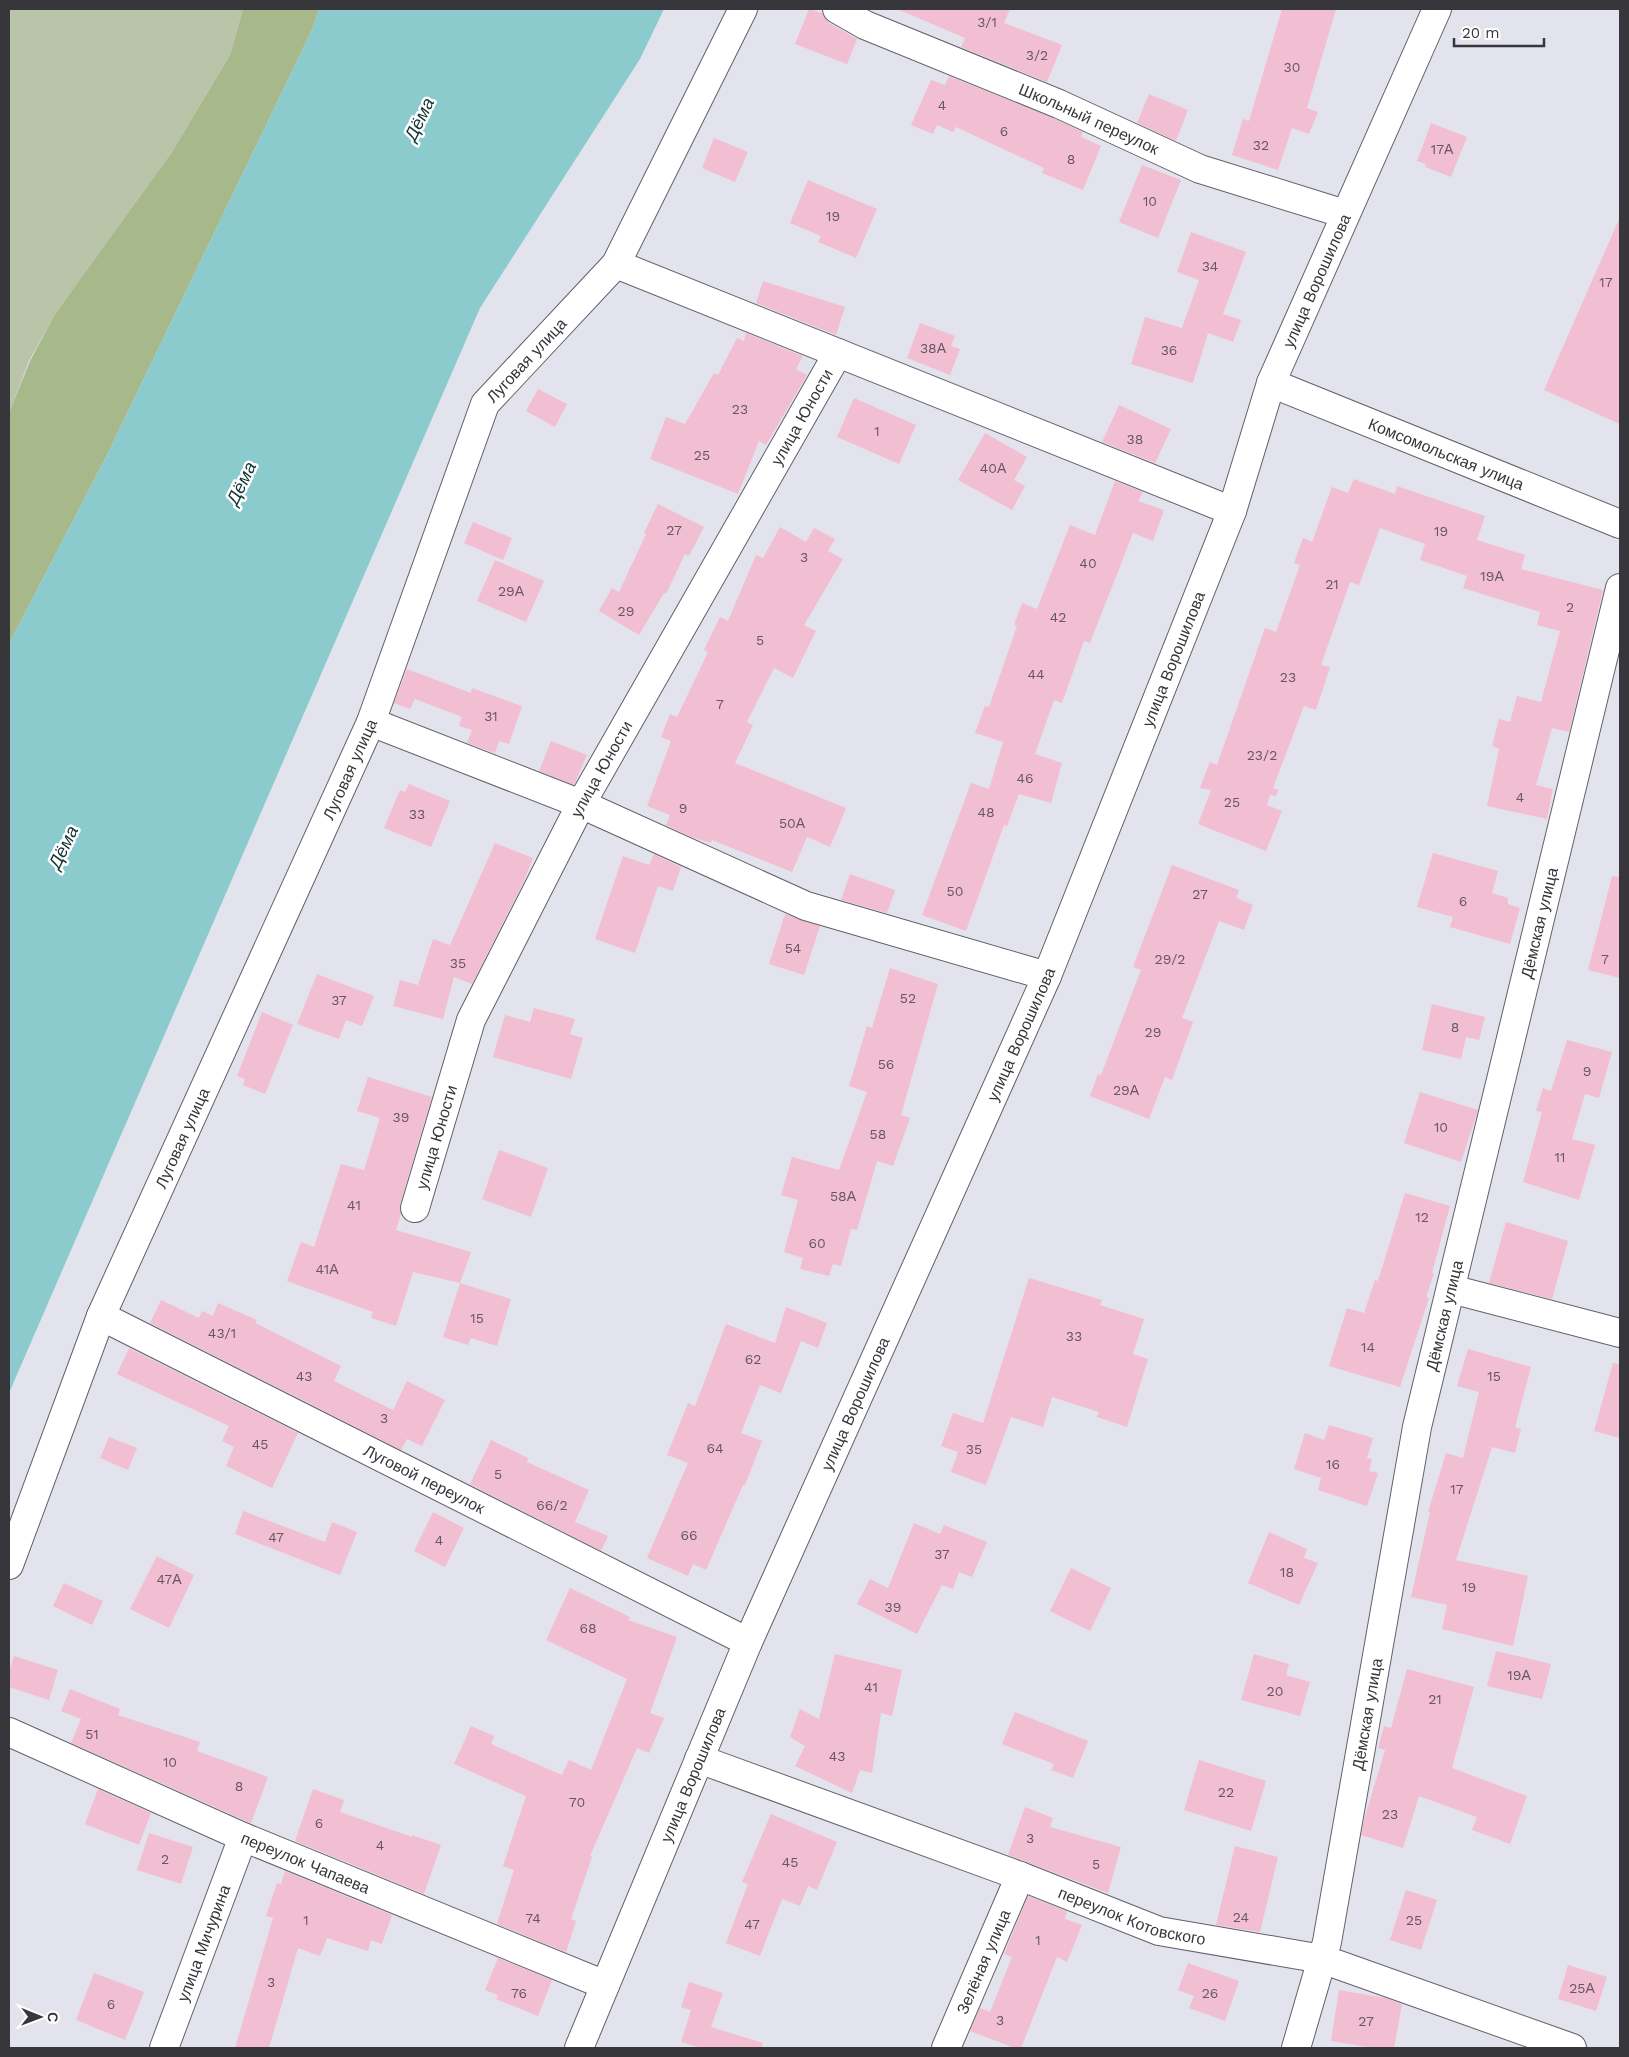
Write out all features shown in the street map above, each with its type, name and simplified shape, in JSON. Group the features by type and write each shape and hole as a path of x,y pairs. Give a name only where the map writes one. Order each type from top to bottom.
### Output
{"street":[{"name":"Луговая улица","path":"9,1565 101,1316 371,722 485,404 616,264 743,9"},
{"name":"Школьный переулок","path":"837,9 865,25 1059,104 1200,169 1345,214"},
{"name":"улица Ворошилова","path":"579,2048 748,1642 1047,976 1232,511 1271,383 1437,9"},
{"path":"616,264 1232,511"},
{"name":"улица Юности","path":"415,1208 471,1020 581,804 838,353"},
{"name":"Комсомольская улица","path":"1271,383 1620,524"},
{"name":"Дёмская улица","path":"1296,2048 1327,1942 1417,1427 1620,588"},
{"path":"371,722 581,804 806,906 1047,976"},
{"path":"1450,1289 1620,1333"},
{"name":"Луговой переулок","path":"101,1316 748,1642"},
{"name":"переулок Чапаева","path":"9,1732 243,1837 605,1985"},
{"name":"переулок Котовского","path":"699,1759 1020,1876 1159,1931 1322,1959 1572,2048"},
{"name":"улица Мичурина","path":"164,2048 243,1837"},
{"name":"Зелёная улица","path":"946,2048 1020,1876"}],"green space":[{"path":"9,9 243,9 230,55 172,152 55,314 29,361 9,413"},
{"path":"243,9 319,9 312,30 107,455 9,644 9,413 30,361 55,314 172,152 230,55"}],"water":[{"name":"Дёма","path":"319,9 664,9 640,59 480,308 9,1393 9,644 107,455 312,30"}],"building":[{"path":"809,9 822,13 829,23 857,39 847,64 795,44"},
{"path":"897,9 1010,9 1004,23 1062,45 1047,82 961,47 965,38"},
{"path":"1282,9 1336,9 1307,108 1318,112 1309,134 1292,128 1278,170 1232,155 1243,119 1249,121"},
{"path":"949,76 1053,118 1083,132 1081,137 1101,146 1083,190 1042,173 1044,168 956,127 953,132 937,125 933,134 911,125 931,80 945,85"},
{"path":"1149,94 1188,110 1176,141 1137,123"},
{"path":"1431,123 1467,137 1451,177 1425,167 1426,164 1417,161"},
{"path":"714,138 748,152 735,182 702,168"},
{"path":"1142,165 1181,180 1158,238 1119,222"},
{"path":"808,180 877,209 856,258 818,242 821,236 790,223"},
{"path":"1620,217 1620,424 1544,390"},
{"path":"1191,232 1246,252 1223,314 1241,320 1233,342 1208,333 1193,383 1131,364 1145,317 1182,328 1199,280 1177,272"},
{"path":"763,281 845,307 836,335 756,303"},
{"path":"920,323 955,336 951,346 960,349 950,375 907,358"},
{"path":"746,333 803,356 796,369 807,375 766,445 759,441 738,494 650,459 666,417 685,424 714,373 718,375 737,338 744,341"},
{"path":"538,389 567,404 555,427 526,411"},
{"path":"854,398 916,425 899,464 837,437"},
{"path":"1119,405 1171,429 1155,463 1102,442"},
{"path":"985,433 1027,457 1014,480 1025,486 1012,510 958,480"},
{"path":"1354,479 1395,494 1397,486 1485,516 1477,540 1525,555 1521,569 1603,590 1569,732 1552,728 1536,785 1553,789 1547,819 1487,806 1499,749 1492,746 1499,719 1510,722 1517,696 1541,702 1560,631 1537,625 1540,612 1463,588 1467,576 1420,560 1425,544 1380,528 1359,585 1350,582 1321,665 1330,667 1316,710 1304,706 1273,788 1278,790 1276,796 1270,795 1267,805 1282,811 1266,851 1198,824 1211,790 1200,788 1210,762 1217,765 1265,628 1276,632 1300,565 1294,563 1303,538 1312,542 1332,487 1348,493"},
{"path":"1115,481 1143,492 1138,501 1164,510 1153,541 1133,533 1090,643 1084,641 1062,703 1054,700 1035,754 1062,763 1051,803 1019,794 1007,826 1004,825 966,931 922,915 971,783 989,789 1003,742 975,733 985,706 989,707 1017,626 1014,625 1022,603 1037,609 1070,525 1095,535"},
{"path":"658,504 704,527 689,556 685,554 666,594 664,593 639,635 599,611 612,588 619,592"},
{"path":"473,522 512,538 503,560 464,543"},
{"path":"780,527 806,542 814,528 835,539 828,551 843,559 804,625 816,631 793,678 774,668 747,722 753,725 735,763 846,808 830,847 807,837 792,872 712,840 711,843 691,837 666,825 670,815 647,806 671,741 661,737 670,714 677,717 708,652 704,650 720,617 728,621 756,555 763,558"},
{"path":"495,560 544,581 526,622 477,601"},
{"path":"407,669 471,693 472,688 522,706 509,744 499,741 495,753 467,743 472,730 459,726 462,717 415,699 410,709 394,703"},
{"path":"551,741 587,755 574,785 539,771"},
{"path":"409,784 450,801 431,847 384,828 400,790 405,792"},
{"path":"495,843 533,858 523,883 472,984 454,977 443,1019 393,1006 400,980 418,985 433,939 450,945"},
{"path":"1433,853 1498,871 1492,893 1508,898 1508,904 1520,908 1510,944 1450,927 1453,917 1417,907"},
{"path":"654,854 681,867 673,891 658,886 635,953 595,939 623,856 649,865"},
{"path":"1172,865 1239,890 1236,898 1253,905 1244,930 1219,921 1182,1018 1193,1022 1172,1080 1165,1077 1149,1119 1090,1096 1098,1074 1101,1075 1141,970 1133,967"},
{"path":"850,874 895,890 887,913 841,900"},
{"path":"1612,876 1620,877 1620,978 1588,970"},
{"path":"785,914 820,926 804,975 769,964"},
{"path":"890,968 938,984 901,1115 910,1118 893,1166 877,1161 857,1230 851,1229 841,1266 833,1264 829,1276 800,1269 803,1258 784,1252 798,1200 781,1195 792,1157 839,1170 867,1092 849,1086 867,1026 872,1028"},
{"path":"317,974 374,996 362,1026 346,1020 339,1039 297,1024"},
{"path":"1432,1004 1485,1017 1479,1040 1466,1037 1461,1059 1422,1050"},
{"path":"534,1008 575,1019 570,1034 583,1038 571,1079 493,1057 505,1015 530,1022"},
{"path":"262,1012 293,1025 265,1094 243,1085 245,1079 237,1076"},
{"path":"1567,1040 1612,1052 1599,1098 1585,1094 1572,1139 1595,1145 1579,1200 1523,1182 1542,1112 1536,1111 1543,1088 1551,1091"},
{"path":"368,1077 432,1097 400,1204 401,1214 396,1230 471,1252 460,1283 413,1272 396,1326 371,1318 373,1312 287,1281 301,1242 314,1247 341,1164 364,1170 380,1118 357,1111"},
{"path":"1420,1092 1478,1110 1461,1162 1404,1143"},
{"path":"499,1150 548,1168 531,1217 482,1199"},
{"path":"1405,1193 1450,1206 1432,1273 1434,1273 1426,1297 1429,1298 1400,1387 1329,1366 1347,1308 1364,1313 1375,1280 1378,1281"},
{"path":"1506,1222 1568,1241 1552,1299 1489,1283"},
{"path":"1029,1278 1102,1300 1100,1305 1144,1319 1133,1354 1148,1359 1127,1427 1097,1417 1099,1412 1052,1397 1043,1427 1011,1417 986,1485 951,1472 958,1452 941,1446 953,1413 983,1423"},
{"path":"460,1283 511,1299 497,1346 471,1338 468,1345 443,1337"},
{"path":"161,1300 199,1318 202,1311 213,1316 218,1303 257,1320 255,1323 341,1366 334,1381 393,1410 407,1381 445,1400 422,1446 407,1439 401,1450 150,1323"},
{"path":"786,1307 827,1323 818,1348 801,1341 781,1393 760,1385 741,1433 762,1441 745,1485 743,1485 706,1570 693,1564 688,1576 647,1558 688,1463 667,1455 688,1403 695,1406 726,1324 775,1343"},
{"path":"129,1348 298,1433 272,1488 226,1466 234,1447 222,1441 229,1426 117,1374"},
{"path":"1468,1349 1531,1367 1515,1427 1521,1429 1515,1453 1492,1447 1456,1560 1528,1576 1513,1646 1442,1629 1447,1605 1411,1597 1430,1512 1428,1512 1446,1453 1463,1458 1479,1392 1457,1386"},
{"path":"1613,1363 1620,1364 1620,1438 1594,1431"},
{"path":"1329,1425 1373,1438 1367,1458 1372,1459 1369,1471 1378,1473 1367,1506 1318,1490 1321,1478 1294,1469 1305,1433 1324,1440"},
{"path":"109,1437 137,1448 128,1470 100,1458"},
{"path":"491,1440 528,1458 527,1462 589,1490 575,1522 608,1536 601,1551 470,1484"},
{"path":"243,1511 325,1542 332,1522 357,1532 340,1575 235,1534"},
{"path":"433,1512 464,1528 445,1567 414,1551"},
{"path":"914,1523 940,1534 944,1525 987,1542 972,1577 959,1572 953,1589 942,1585 917,1634 857,1604 870,1579 888,1588"},
{"path":"1269,1532 1307,1549 1304,1558 1318,1563 1299,1605 1248,1583"},
{"path":"157,1556 194,1575 169,1628 130,1609"},
{"path":"1071,1568 1111,1588 1090,1631 1050,1611"},
{"path":"64,1583 103,1601 92,1625 53,1606"},
{"path":"570,1588 630,1617 628,1620 677,1637 650,1713 664,1718 649,1753 637,1748 590,1856 592,1857 571,1919 576,1921 566,1952 497,1924 514,1870 503,1866 526,1796 454,1764 471,1726 494,1736 491,1744 562,1775 569,1760 591,1770 627,1679 546,1640"},
{"path":"1496,1651 1551,1664 1542,1699 1487,1686"},
{"path":"835,1654 902,1670 892,1716 881,1713 872,1773 860,1770 852,1793 795,1766 805,1746 790,1737 800,1709 819,1719"},
{"path":"1254,1654 1289,1664 1286,1675 1310,1682 1300,1716 1241,1700"},
{"path":"14,1656 58,1670 49,1700 9,1687 9,1672"},
{"path":"1407,1669 1474,1687 1452,1768 1527,1796 1510,1844 1472,1830 1477,1817 1419,1796 1403,1848 1361,1835 1385,1750 1378,1748 1384,1726 1391,1728"},
{"path":"70,1689 120,1709 118,1715 200,1742 197,1751 268,1777 251,1823 71,1743 81,1719 61,1711"},
{"path":"1015,1712 1088,1741 1073,1778 1051,1770 1054,1764 1002,1744"},
{"path":"1199,1760 1266,1781 1251,1831 1184,1810"},
{"path":"98,1789 151,1813 139,1845 85,1824"},
{"path":"313,1789 344,1800 340,1812 441,1845 424,1894 295,1841"},
{"path":"1025,1807 1053,1818 1050,1827 1121,1847 1108,1893 1008,1855"},
{"path":"771,1814 837,1842 817,1890 808,1886 800,1906 782,1899 760,1956 726,1943 748,1884 742,1882"},
{"path":"149,1833 193,1847 181,1884 137,1870"},
{"path":"1235,1846 1278,1857 1260,1932 1216,1925"},
{"path":"285,1871 392,1915 382,1944 371,1940 368,1951 327,1938 320,1956 298,1948 269,2048 235,2048 273,1918 266,1916 277,1883 281,1884"},
{"path":"1406,1890 1437,1900 1421,1950 1390,1940"},
{"path":"1028,1896 1067,1911 1065,1919 1082,1925 1067,1962 1057,1957 1021,2048 1015,2048 970,2031 980,2008 990,2012 1012,1957 1004,1954"},
{"path":"498,1958 552,1980 538,2016 496,1999 498,1995 485,1990"},
{"path":"1188,1963 1239,1981 1225,2021 1189,2008 1194,1996 1178,1990"},
{"path":"1568,1965 1607,1977 1596,2011 1558,1999"},
{"path":"94,1973 144,1992 125,2040 76,2020"},
{"path":"689,1982 723,1993 711,2027 763,2043 762,2048 701,2048 681,2042 691,2010 681,2007"},
{"path":"1339,1990 1386,1998 1402,2004 1394,2048 1373,2048 1331,2041"}]}
